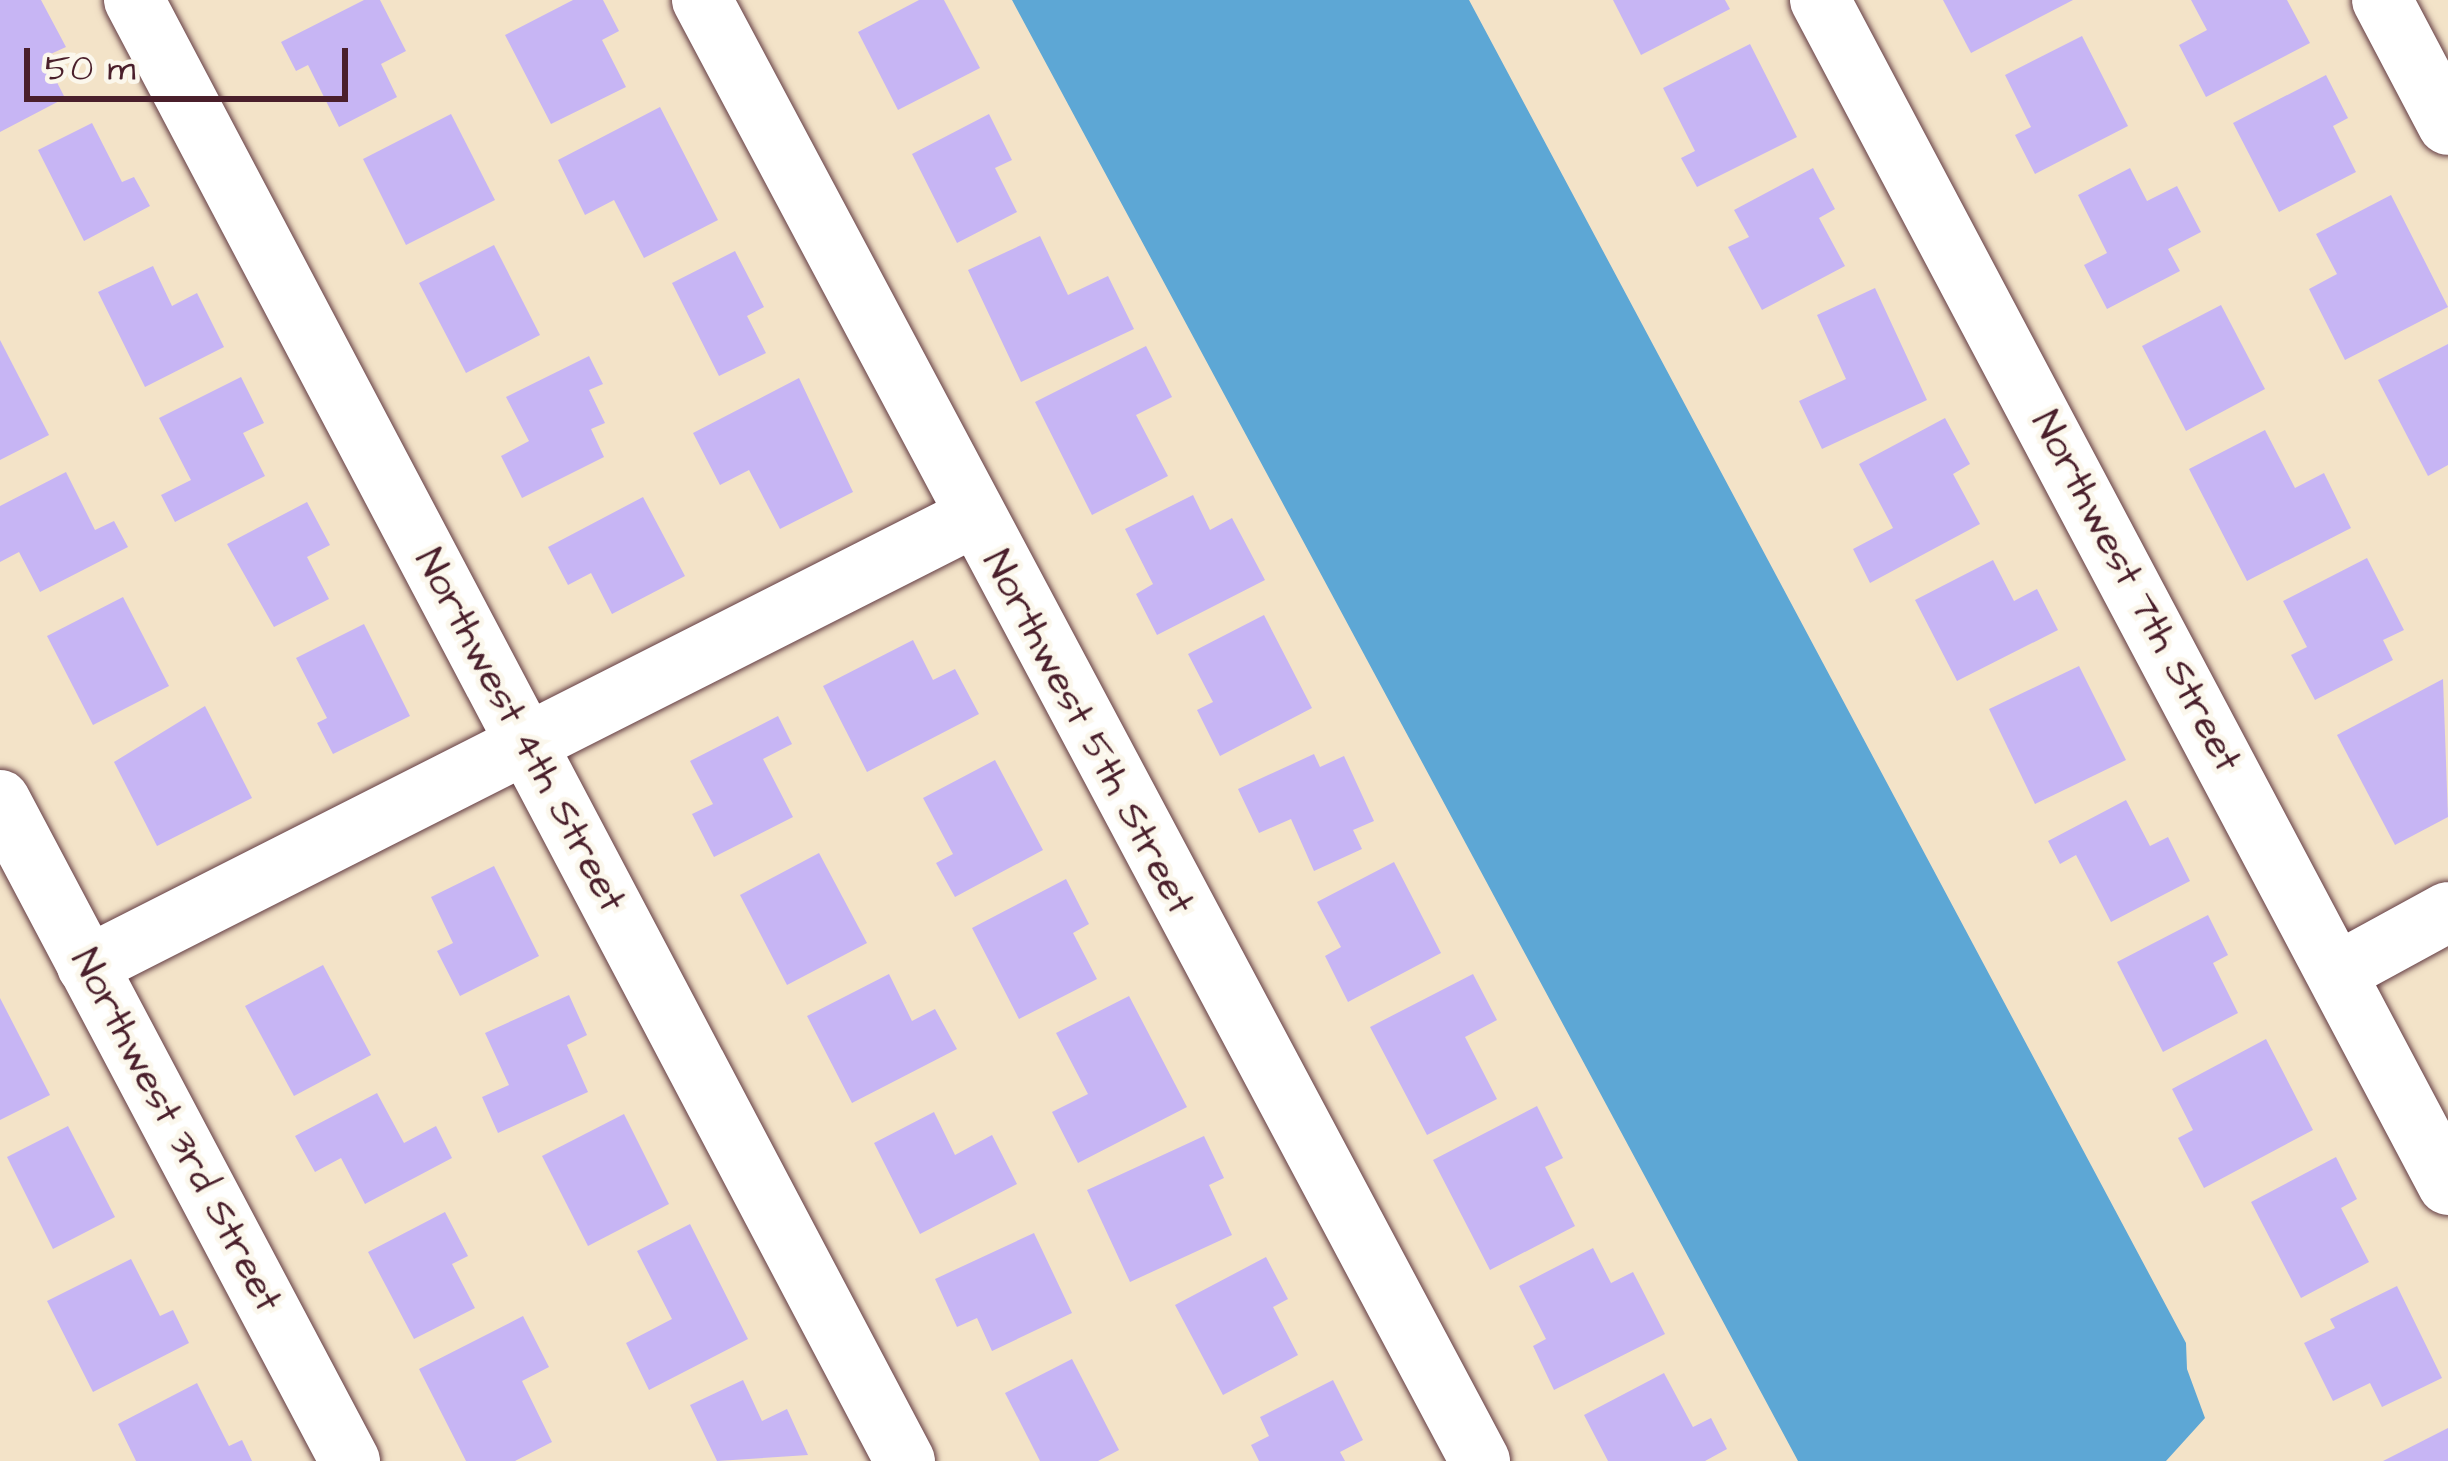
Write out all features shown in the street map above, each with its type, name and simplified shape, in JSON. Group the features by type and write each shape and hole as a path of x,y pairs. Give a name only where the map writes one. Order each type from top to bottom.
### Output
{"street":[{"name":"Northwest 4th Street","path":"134,0 905,1461"},
{"name":"Northwest 5th Street","path":"702,0 971,518 1480,1461"},
{"name":"Northwest 7th Street","path":"1820,0 2448,1185"},
{"path":"2382,0 2448,125"},
{"path":"87,966 971,518"},
{"name":"Northwest 3rd Street","path":"0,800 350,1461"},
{"path":"2338,972 2448,912"}],"water":[{"path":"1012,0 1469,0 2186,1343 2187,1369 2205,1418 2166,1461 1798,1461"}],"building":[{"path":"0,0 41,0 66,47 44,57 65,98 0,132"},
{"path":"364,0 380,0 406,51 381,64 397,97 339,127 308,65 296,71 281,42"},
{"path":"573,0 603,0 619,31 602,40 626,87 551,124 505,35"},
{"path":"919,0 944,0 980,68 898,110 858,32"},
{"path":"1613,0 1725,0 1730,9 1641,55"},
{"path":"1943,0 2073,0 1971,53"},
{"path":"2191,0 2287,0 2310,43 2206,97 2179,45 2207,30"},
{"path":"2082,36 2128,126 2035,174 2015,135 2031,127 2005,75"},
{"path":"1750,44 1797,137 1697,187 1681,158 1695,151 1663,88"},
{"path":"2326,75 2348,118 2333,126 2356,172 2279,212 2233,123"},
{"path":"660,107 718,220 644,258 614,200 585,215 558,160"},
{"path":"451,114 495,200 406,245 363,159"},
{"path":"989,114 1012,160 995,168 1017,212 957,243 912,154"},
{"path":"92,123 122,182 134,177 150,206 84,241 38,150"},
{"path":"1813,168 1835,209 1819,218 1845,266 1762,310 1728,247 1749,237 1734,210"},
{"path":"2130,168 2147,201 2177,186 2201,232 2168,249 2180,271 2107,309 2084,265 2107,253 2078,195"},
{"path":"2391,195 2448,307 2345,360 2309,289 2337,274 2316,234"},
{"path":"1040,236 1068,295 1108,276 1134,329 1021,382 968,270"},
{"path":"494,245 540,335 466,373 419,283"},
{"path":"735,251 764,307 747,316 766,353 719,376 672,283"},
{"path":"153,266 172,306 197,293 224,347 145,387 98,292"},
{"path":"1875,288 1927,400 1822,449 1799,401 1846,379 1817,315"},
{"path":"2221,305 2265,389 2186,431 2142,346"},
{"path":"0,340 49,435 0,460"},
{"path":"2448,344 2448,465 2428,476 2378,380"},
{"path":"1146,346 1172,397 1136,415 1168,476 1092,515 1035,402"},
{"path":"589,356 603,384 589,390 605,423 591,429 604,457 522,498 501,456 529,441 506,397"},
{"path":"241,377 264,423 243,433 265,476 175,522 161,495 191,480 159,418"},
{"path":"799,378 853,492 780,529 749,470 720,485 693,433"},
{"path":"1945,418 1970,464 1953,474 1980,524 1870,583 1853,549 1893,528 1859,464"},
{"path":"2265,430 2295,488 2324,473 2351,528 2247,581 2189,469"},
{"path":"66,472 95,530 114,521 128,547 40,592 19,552 0,562 0,506"},
{"path":"1193,495 1210,530 1232,518 1265,580 1157,635 1136,594 1153,584 1125,529"},
{"path":"643,497 685,576 612,614 591,573 568,585 548,547"},
{"path":"307,502 330,545 307,557 329,599 274,627 227,544"},
{"path":"2367,558 2404,630 2383,640 2393,660 2315,700 2291,655 2307,647 2283,601"},
{"path":"1993,560 2014,601 2037,589 2058,630 1957,681 1915,600"},
{"path":"123,597 169,686 93,725 47,636"},
{"path":"1264,615 1312,708 1220,756 1197,710 1213,702 1188,654"},
{"path":"364,624 410,716 333,754 317,723 327,718 296,658"},
{"path":"913,640 933,680 955,669 979,714 867,772 823,686"},
{"path":"2079,666 2126,760 2035,804 1989,709"},
{"path":"2443,679 2448,817 2395,845 2337,735"},
{"path":"205,706 252,798 157,846 114,762"},
{"path":"778,716 792,744 763,759 793,817 714,857 692,814 713,804 690,761"},
{"path":"1314,754 1320,767 1344,756 1374,821 1353,830 1362,849 1314,871 1291,819 1259,833 1238,789"},
{"path":"995,760 1043,850 955,897 936,863 953,854 923,798"},
{"path":"2126,800 2150,846 2168,837 2190,881 2111,922 2076,855 2060,864 2048,841"},
{"path":"819,853 867,943 787,985 740,895"},
{"path":"1394,862 1441,953 1348,1002 1325,956 1341,947 1317,902"},
{"path":"494,866 539,956 460,996 437,951 453,943 431,897"},
{"path":"1066,879 1089,924 1073,933 1097,979 1019,1019 972,928"},
{"path":"2208,915 2228,955 2213,963 2238,1013 2163,1052 2117,962"},
{"path":"323,965 371,1055 294,1096 245,1006"},
{"path":"889,974 912,1021 935,1009 957,1049 852,1103 807,1016"},
{"path":"1473,974 1497,1020 1465,1037 1497,1099 1427,1135 1370,1027"},
{"path":"569,995 587,1035 567,1045 588,1092 498,1133 482,1097 509,1085 485,1033"},
{"path":"1129,996 1187,1107 1078,1163 1052,1112 1088,1094 1056,1033"},
{"path":"0,998 50,1095 0,1120"},
{"path":"2266,1039 2313,1130 2204,1188 2178,1138 2193,1130 2172,1089"},
{"path":"377,1093 404,1143 436,1126 452,1158 365,1204 341,1158 315,1172 295,1136"},
{"path":"1537,1106 1563,1158 1545,1167 1575,1226 1490,1270 1433,1160"},
{"path":"934,1112 955,1155 992,1135 1017,1184 920,1234 874,1143"},
{"path":"624,1114 669,1204 588,1246 542,1156"},
{"path":"68,1126 115,1217 53,1249 7,1157"},
{"path":"1204,1136 1224,1178 1209,1185 1232,1235 1130,1282 1087,1190"},
{"path":"2336,1157 2357,1199 2341,1208 2369,1262 2301,1298 2251,1202"},
{"path":"445,1212 468,1256 452,1264 475,1308 414,1339 368,1252"},
{"path":"690,1224 748,1339 649,1390 626,1343 672,1319 637,1251"},
{"path":"1034,1233 1072,1313 992,1351 977,1318 957,1327 935,1279"},
{"path":"1593,1248 1611,1283 1633,1272 1665,1334 1554,1390 1533,1346 1546,1339 1519,1286"},
{"path":"1266,1257 1288,1299 1273,1307 1298,1355 1223,1395 1175,1305"},
{"path":"131,1259 160,1316 173,1310 189,1343 93,1392 47,1301"},
{"path":"2397,1286 2442,1378 2382,1407 2370,1383 2333,1401 2304,1343 2335,1328 2330,1319"},
{"path":"523,1316 549,1367 522,1381 552,1442 515,1461 466,1461 419,1369"},
{"path":"1072,1359 1119,1450 1098,1461 1040,1461 1005,1393"},
{"path":"1664,1373 1693,1427 1711,1418 1727,1449 1705,1461 1608,1461 1584,1415"},
{"path":"743,1380 762,1421 787,1409 808,1455 717,1461 690,1405"},
{"path":"1333,1380 1363,1440 1340,1452 1345,1461 1259,1461 1251,1445 1269,1436 1260,1417"},
{"path":"197,1383 229,1446 242,1440 252,1461 136,1461 118,1424"},
{"path":"2448,1428 2448,1461 2383,1461"}]}
